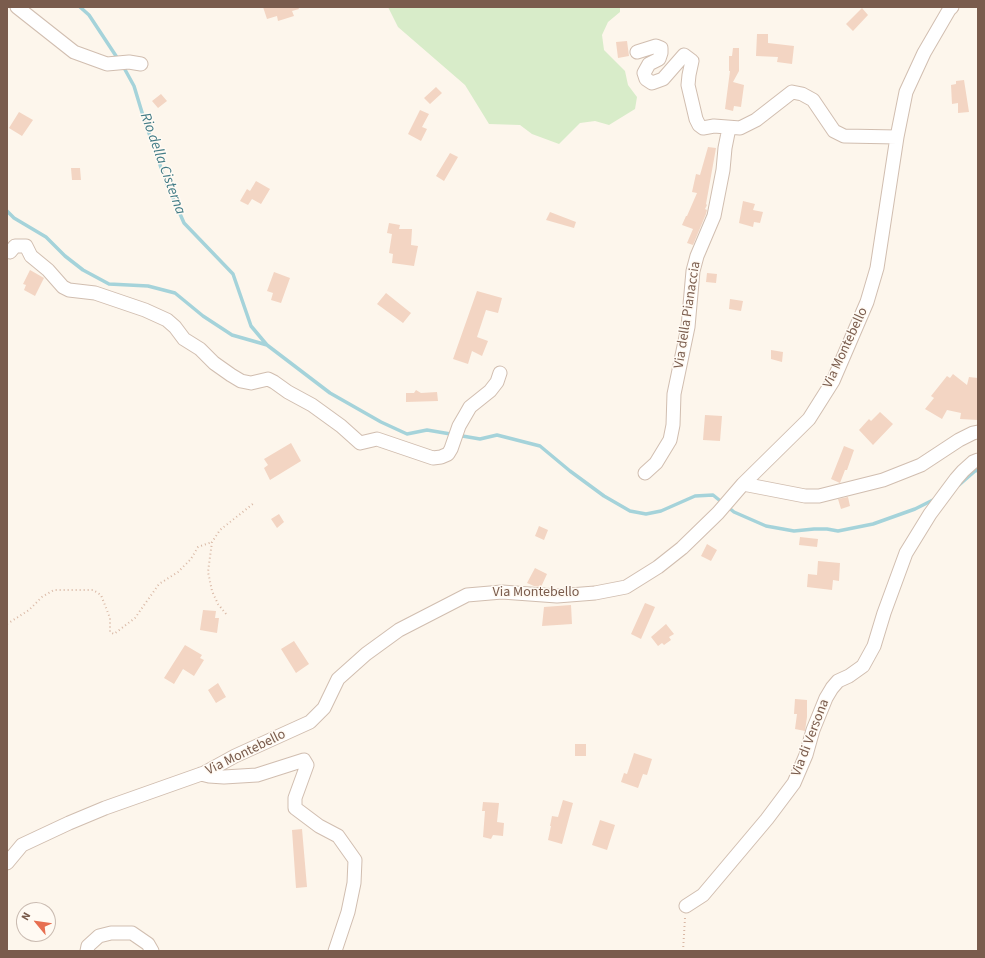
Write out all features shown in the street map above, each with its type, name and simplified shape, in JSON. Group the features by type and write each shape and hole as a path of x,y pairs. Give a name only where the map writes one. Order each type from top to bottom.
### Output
{"street":[{"path":"17,7 74,52 107,64 129,63"},
{"name":"Via Montebello","path":"7,863 22,844 68,823 201,774 235,756 310,722 324,708 338,678 366,654 399,630 467,595 502,592 557,596 626,587 658,567 682,548 718,513 743,484 809,419 833,381 867,302 877,268 897,137 906,92 924,54 952,7"},
{"path":"637,52 656,46 661,48 659,58 649,64 644,73 646,79 652,83 663,79 684,55 692,61 688,85 699,125 703,128 714,126 740,128 756,120 792,92 802,94 813,100 834,131 844,136 897,137"},
{"name":"Via della Pianaccia","path":"645,473 656,463 670,440 673,426 674,394 688,328 693,271 697,256 714,216 729,128"},
{"path":"10,252 15,246 26,246 31,256 48,270 63,287 70,290 95,293 146,310 167,320 175,327 184,339 200,349 214,363 231,375 241,381 251,383 268,379 274,382 288,392 312,405 341,426 360,443 376,439 433,458 448,454 459,426 470,407 490,391 497,382 500,373"},
{"path":"743,484 805,496 819,496 883,480 921,465 959,440 978,432"},
{"name":"Via di Versona","path":"690,904 703,895 767,819 794,783 806,755 813,730 826,698 838,681 863,666 874,646 884,613 906,553 930,514 956,480 963,471 973,462 978,460"},
{"path":"201,774 209,776 257,775 304,760 307,765 295,798 295,808 319,826 338,836 355,860 354,883 348,912 335,951"},
{"path":"87,951 88,946 99,936 111,933 132,933 148,944 152,951"}],"path":[{"path":"226,614 218,604 212,591 208,572 212,542 220,530 254,503"},
{"path":"7,624 29,610 42,597 54,590 93,590 101,596 110,618 110,632 114,634 135,618 159,584 178,572 191,559 198,547 212,542"},
{"path":"683,951 685,918 690,904"}],"green space":[{"path":"388,7 620,7 620,12 608,22 602,35 604,50 625,71 628,85 637,97 635,109 609,125 595,121 580,123 559,144 532,134 520,125 489,124 465,85 398,27"}],"building":[{"path":"263,7 298,7 299,9 292,11 294,16 278,21 277,16 267,19"},
{"path":"862,8 868,15 853,31 846,24"},
{"path":"757,34 768,34 768,43 794,46 792,64 777,62 778,57 756,56"},
{"path":"627,41 629,56 618,58 616,42"},
{"path":"733,48 739,48 739,71 733,82 744,85 741,107 734,106 733,111 725,109 730,71 729,56 732,56"},
{"path":"964,80 969,112 958,113 958,103 952,104 951,85 956,84 956,81"},
{"path":"436,87 442,93 430,104 424,98"},
{"path":"161,94 167,101 158,108 152,101"},
{"path":"420,110 429,114 422,127 427,129 421,141 408,134"},
{"path":"19,112 33,120 22,136 9,128"},
{"path":"708,147 716,148 707,205 705,209 707,210 693,245 687,243 693,229 682,225 697,193 692,192 696,174 700,175"},
{"path":"450,153 458,157 444,181 436,176"},
{"path":"71,168 80,168 81,180 72,180"},
{"path":"256,181 270,189 261,204 252,199 248,205 240,201 247,189 250,191"},
{"path":"743,201 755,204 753,210 763,212 760,223 754,222 753,227 739,223"},
{"path":"550,212 576,222 574,228 546,220"},
{"path":"389,223 400,225 399,229 412,229 411,245 418,246 414,266 392,263 393,254 389,253 392,234 387,233"},
{"path":"30,270 44,278 35,296 24,290 26,285 23,284"},
{"path":"274,272 290,278 281,303 271,300 273,293 267,291"},
{"path":"707,273 717,274 716,283 706,282"},
{"path":"477,291 502,298 498,313 486,310 477,337 488,341 482,356 472,351 468,364 453,359"},
{"path":"386,293 411,313 403,323 377,304"},
{"path":"730,299 743,301 741,311 729,309"},
{"path":"771,350 783,352 782,362 771,359"},
{"path":"953,374 967,385 969,377 978,378 978,420 960,419 961,413 947,410 942,419 925,409 934,398 931,396 947,376 950,378"},
{"path":"416,390 421,393 437,392 438,401 406,402 406,393 414,393"},
{"path":"880,412 893,424 873,445 859,430 869,419 871,421"},
{"path":"705,415 722,416 720,441 703,440"},
{"path":"291,443 301,461 270,480 264,468 268,465 264,459"},
{"path":"844,446 854,450 847,470 845,470 840,483 831,479"},
{"path":"848,497 850,506 841,509 838,499"},
{"path":"279,514 284,522 277,528 271,519"},
{"path":"539,526 548,530 544,540 535,536"},
{"path":"800,537 818,539 817,547 799,545"},
{"path":"707,544 717,550 711,561 701,556"},
{"path":"818,561 840,563 839,581 833,580 832,590 807,587 808,574 817,575"},
{"path":"535,568 547,574 541,587 527,583"},
{"path":"645,603 655,607 641,639 631,634"},
{"path":"571,605 572,624 542,626 544,607"},
{"path":"203,610 216,611 215,618 219,618 217,633 200,630"},
{"path":"666,624 674,634 669,637 671,640 664,645 662,643 658,646 651,637"},
{"path":"294,641 309,664 296,673 281,649"},
{"path":"185,645 202,655 200,658 204,660 194,676 183,669 174,684 164,678"},
{"path":"218,683 226,697 216,703 208,690"},
{"path":"795,699 807,700 805,731 795,729 797,714 794,714"},
{"path":"575,744 586,744 586,756 575,756"},
{"path":"634,753 652,759 647,775 643,774 638,788 621,782 624,773 627,774"},
{"path":"563,800 573,803 562,844 548,840 552,816 558,817"},
{"path":"483,802 499,803 497,822 504,823 503,836 493,835 491,839 483,837 485,811 482,811"},
{"path":"600,820 615,825 607,850 592,845"},
{"path":"302,829 307,887 296,888 292,830"}],"waterway":[{"name":"Rio della Cisterna","path":"80,7 89,15 118,59"},
{"name":"Rio della Cisterna","path":"123,66 134,86 166,182 184,223 233,274 251,326 267,345 330,393 381,422 407,434 427,430 480,439 497,435 540,446 570,471 604,496 630,511 646,514 661,511 695,496 713,495 734,512 766,526 794,531 814,529 838,531 873,524 915,509 935,499"},
{"path":"7,211 14,218 46,237 65,256 83,270 109,284 148,286 175,293 203,316 232,335 267,345"},
{"path":"959,485 978,470"}]}
